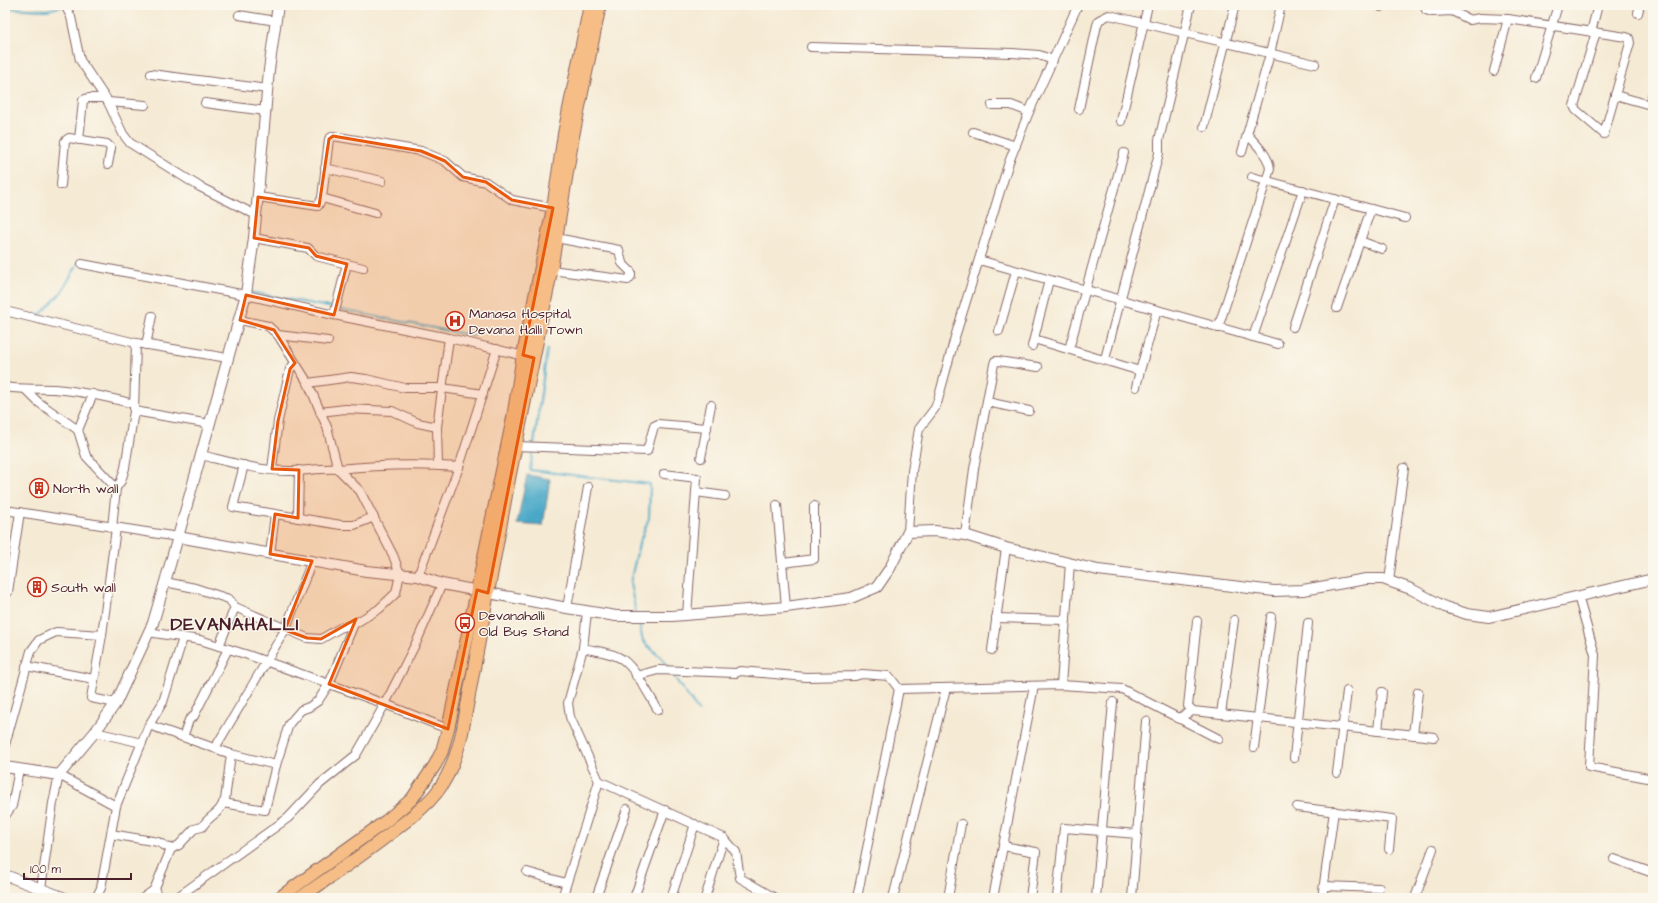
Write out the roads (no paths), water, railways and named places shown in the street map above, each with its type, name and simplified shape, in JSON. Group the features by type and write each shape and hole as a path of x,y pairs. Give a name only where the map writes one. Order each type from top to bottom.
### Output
{"main road":[{"path":"279,898 386,821 412,799 426,780 442,751 483,592 516,446 564,134 590,5"},
{"path":"300,898 394,831 419,810 437,792 449,772 457,753 462,734 483,592 513,418 551,270 573,136 600,5"}],"street":[{"path":"65,5 71,17 80,60 107,100 123,134 130,143 200,187 256,215"},
{"path":"39,893 52,803 59,775 95,732 116,703 153,623 240,320 246,293 254,238 268,89 278,5"},
{"path":"5,510 178,538 366,571 418,576 442,584 587,612 616,616 687,615 786,607 851,598 877,587 890,568 908,532 912,471 919,429 935,408 938,400 955,337 1009,162 1029,112 1078,5"},
{"path":"1121,121 1148,5"},
{"path":"1105,359 1122,300 1159,152 1159,140 1191,5"},
{"path":"1204,127 1235,5"},
{"path":"1242,152 1270,54 1281,5"},
{"path":"1424,5 1426,10 1432,12 1452,11 1470,20 1480,18 1508,19 1551,26 1594,32 1626,37 1630,40 1604,134 1576,110 1574,106 1594,32 1598,5"},
{"path":"1536,78 1558,5"},
{"path":"239,15 276,21"},
{"path":"1079,109 1099,20 1109,15 1315,64"},
{"path":"1494,71 1508,19"},
{"path":"811,47 1012,53 1039,55 1053,60"},
{"path":"150,74 268,89"},
{"path":"1615,95 1647,104 1650,103 1653,94"},
{"path":"79,140 83,100 88,98 145,105"},
{"path":"205,103 266,111"},
{"path":"992,105 1011,105 1029,112"},
{"path":"973,132 1016,146"},
{"path":"1218,328 1270,169 1269,163 1247,134"},
{"path":"258,197 318,206 322,198 329,139 333,136 421,151 445,161 463,176 486,182 512,200 553,208"},
{"path":"62,185 65,141 69,138 110,145 111,148 108,164"},
{"path":"1069,349 1124,153"},
{"path":"325,168 382,181"},
{"path":"1252,177 1405,218"},
{"path":"1253,337 1303,190"},
{"path":"322,198 375,213"},
{"path":"1293,327 1335,199"},
{"path":"1337,308 1371,209"},
{"path":"254,238 308,248 316,256 363,268"},
{"path":"551,270 628,280 631,276 631,272 622,263 619,250 556,238"},
{"path":"1360,241 1382,249"},
{"path":"979,260 1278,344"},
{"path":"82,264 246,293 334,315 449,338 529,357"},
{"path":"334,315 347,264"},
{"path":"999,331 1016,270"},
{"path":"1049,280 1033,343 1069,349 1140,371"},
{"path":"1136,387 1157,310"},
{"path":"5,311 136,343 228,358"},
{"path":"146,345 152,316"},
{"path":"165,582 195,588 229,599 235,608 307,638 322,638 340,628 354,624 379,609 396,593 400,574 393,555 360,491 338,469 327,427 308,383 274,330 268,326 240,320"},
{"path":"278,335 328,341"},
{"path":"438,466 437,427 449,338"},
{"path":"116,703 91,698 102,635 114,528 116,488 121,481 125,468 134,407 136,343"},
{"path":"418,576 459,467 497,349"},
{"path":"965,535 974,469 995,361 1038,367"},
{"path":"272,469 278,421 290,369 295,362"},
{"path":"308,383 334,378 351,377 405,388 442,388 483,394"},
{"path":"5,387 55,389 93,394 134,407 210,424"},
{"path":"25,389 38,402 78,430 86,456 116,488"},
{"path":"78,430 93,394"},
{"path":"987,402 1029,411"},
{"path":"701,458 711,405"},
{"path":"320,412 345,409 392,411 418,423 437,427"},
{"path":"516,446 647,451 654,426 658,424 707,428"},
{"path":"201,455 244,465 289,471 367,466 459,467"},
{"path":"244,465 233,507 298,518 354,525 374,517"},
{"path":"1389,581 1404,468"},
{"path":"298,518 299,470"},
{"path":"664,474 697,478 687,615"},
{"path":"567,608 588,487"},
{"path":"696,492 725,496"},
{"path":"777,505 786,607"},
{"path":"783,563 814,559 814,506"},
{"path":"5,596 8,592 9,563 20,512"},
{"path":"270,554 275,514"},
{"path":"908,532 935,531 965,535 1006,548 1098,570 1274,591 1303,590 1366,579 1383,579 1411,589 1445,607 1467,614 1488,617 1653,579"},
{"path":"992,650 1006,548"},
{"path":"215,748 285,630 312,562"},
{"path":"1061,686 1070,563"},
{"path":"176,898 288,818 320,784 356,755 385,704 417,641 442,584"},
{"path":"1578,596 1595,655 1590,766 1653,779"},
{"path":"219,646 235,608"},
{"path":"587,612 583,648 568,703 570,717 599,782 665,810 724,838 736,852 740,878 775,898"},
{"path":"1254,748 1271,617"},
{"path":"996,618 1066,620"},
{"path":"1221,714 1234,620"},
{"path":"1193,711 1188,706 1198,621"},
{"path":"1294,758 1308,623"},
{"path":"223,803 265,810 276,765 289,724 301,710 318,701 329,684 354,624"},
{"path":"5,745 26,666 31,651 38,640 56,632 102,635"},
{"path":"148,632 200,640 219,646 385,704 448,729"},
{"path":"96,898 101,888 116,806 149,725 163,702 183,638"},
{"path":"583,648 609,654 621,659 630,667 658,710"},
{"path":"183,737 189,720 194,716 228,649"},
{"path":"26,666 94,679"},
{"path":"636,676 658,670 740,671 806,677 855,676 862,674 889,676 899,688"},
{"path":"993,898 1034,686"},
{"path":"899,688 1034,686 1122,688 1219,739"},
{"path":"857,898 899,688"},
{"path":"893,898 946,688"},
{"path":"1337,773 1347,691"},
{"path":"1378,731 1382,692"},
{"path":"1413,735 1418,692"},
{"path":"1096,898 1113,702"},
{"path":"1178,718 1193,711 1434,737"},
{"path":"1132,898 1146,721"},
{"path":"149,725 231,754 276,765"},
{"path":"95,732 142,742"},
{"path":"142,898 154,890 172,849 179,845 194,829 202,828 208,817 217,813 225,800 231,754"},
{"path":"5,767 59,775 116,806"},
{"path":"5,816 12,806 19,769"},
{"path":"562,898 599,782"},
{"path":"1298,807 1392,819 1388,849"},
{"path":"596,898 627,809"},
{"path":"634,898 665,810"},
{"path":"1322,898 1334,811"},
{"path":"671,898 695,824"},
{"path":"948,898 961,824"},
{"path":"1057,898 1064,828 1137,834"},
{"path":"111,834 158,842 172,849"},
{"path":"705,898 724,838"},
{"path":"1003,846 1036,852 1030,898"},
{"path":"1415,898 1433,849"},
{"path":"1614,859 1653,873"},
{"path":"527,872 566,883"},
{"path":"5,875 39,893 65,898"},
{"path":"1324,886 1379,888"},
{"path":"154,890 160,898"}],"water":[{"path":"527,475 550,479 543,526 517,524"}],"waterway":[{"path":"5,8 47,10 64,6"},
{"path":"35,314 40,315 61,293 80,260 82,261"},
{"path":"250,292 334,308"},
{"path":"338,309 474,336"},
{"path":"534,444 547,350"},
{"path":"533,449 530,470 650,484 649,518 639,544 630,583 636,614"},
{"path":"638,620 643,641 662,659 669,668"},
{"path":"672,674 699,712"}],"place":[{"name":"Manasa Hospital, Devana Halli Town","path":"455,321"},
{"name":"North wall","path":"39,488"},
{"name":"South wall","path":"37,587"},
{"name":"Devanahalli Old Bus Stand","path":"465,623"}],"district":[{"name":"DEVANAHALLI","path":"235,624"}]}
